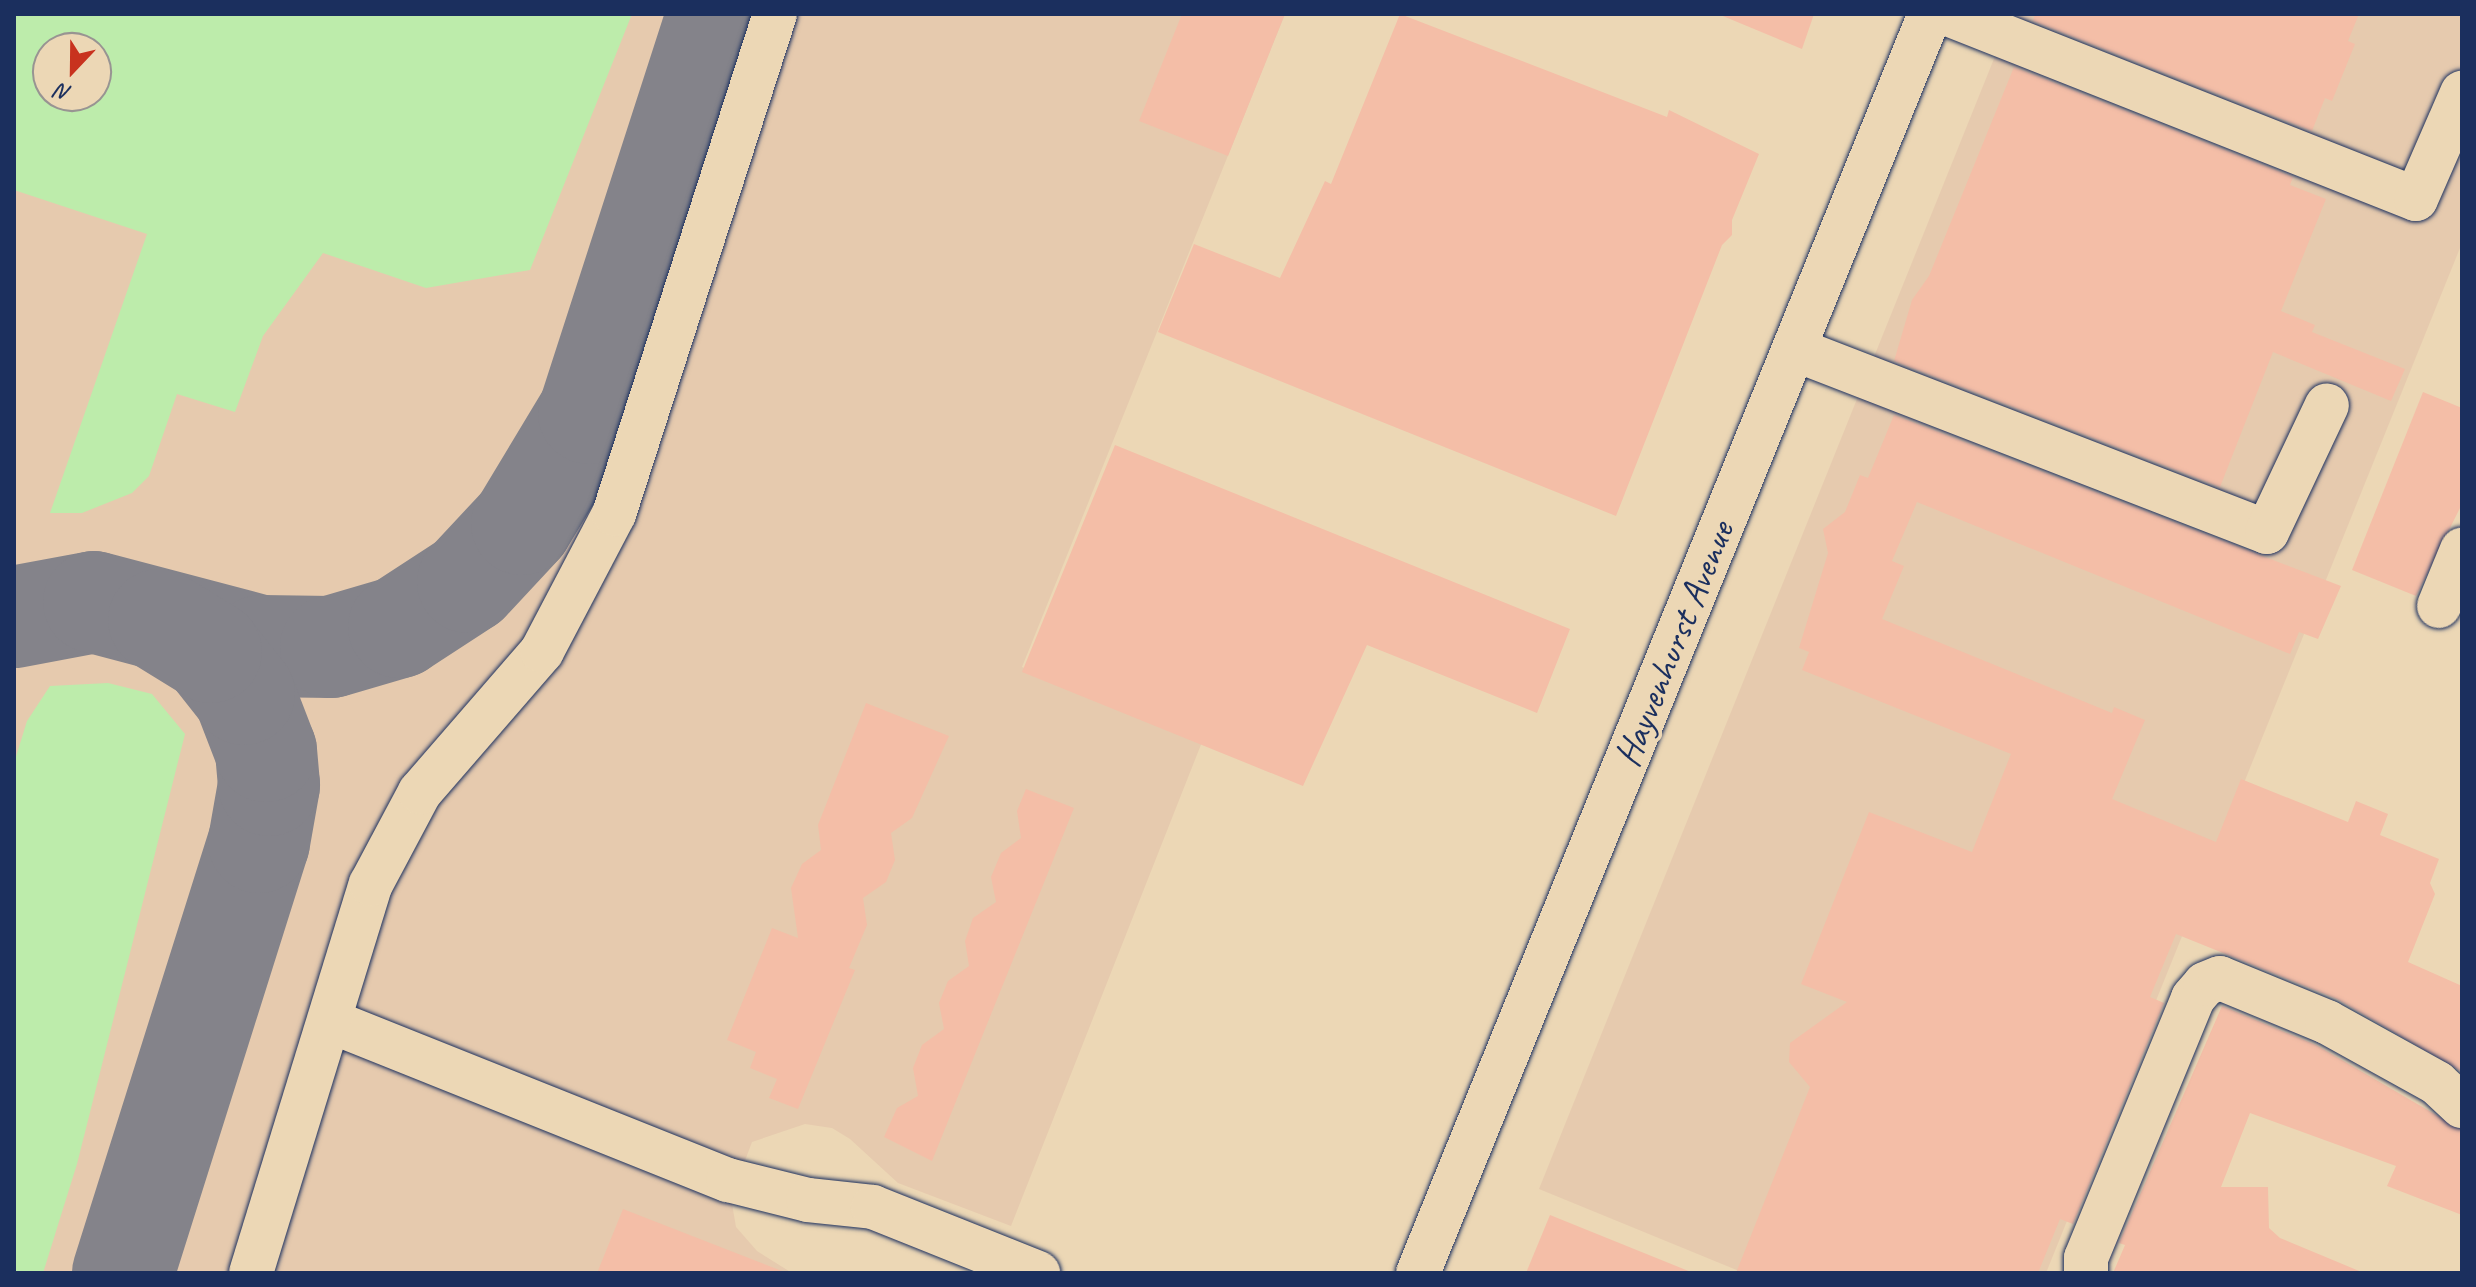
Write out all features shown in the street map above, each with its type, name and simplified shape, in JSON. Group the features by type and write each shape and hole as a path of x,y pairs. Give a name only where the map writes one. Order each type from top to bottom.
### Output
{"main road":[{"path":"251,1273 371,884 420,792 542,651 614,514 775,14"},
{"name":"Hayvenhurst Avenue","path":"1418,1273 1930,14"},
{"path":"1948,14 2416,199 2462,93"},
{"path":"1794,349 2267,532 2327,405"},
{"path":"2439,606 2462,550"},
{"path":"2086,1273 2104,1214 2193,998 2205,984 2220,978 2327,1022 2351,1041 2437,1083 2462,1106"},
{"path":"330,1021 728,1180 808,1200 873,1207 1038,1273"}],"shaded area":[{"path":"14,14 1285,14 1022,667 1202,742 1011,1226 898,1183 850,1139 832,1128 805,1124 752,1142 731,1198 736,1227 757,1251 792,1273 14,1273"},
{"path":"2012,14 2462,14 2462,243 2046,1273 1744,1273 1539,1189"}],"green space":[{"path":"14,14 632,14 530,270 426,288 323,253 263,336 235,412 177,394 149,476 132,493 82,513 50,513 147,234 14,190"},
{"path":"108,683 152,694 185,734 77,1164 43,1273 14,1273 14,763 27,721 50,686"}],"building":[{"path":"1182,14 1285,14 1228,156 1139,121"},
{"path":"1400,14 1667,117 1669,110 1759,154 1732,220 1732,235 1722,245 1616,516 1158,332 1194,244 1280,278 1325,181 1331,184"},
{"path":"1718,14 1814,14 1802,49"},
{"path":"2035,14 2359,14 2348,41 2355,44 2332,101 2325,98 2312,131 2033,21"},
{"path":"2014,67 2293,177 2290,185 2326,199 2281,311 2315,325 2312,332 2405,369 2391,401 2273,352 2220,487 1894,361 1912,300 1929,276"},
{"path":"2423,392 2462,408 2462,504 2416,596 2352,570"},
{"path":"1894,415 2341,586 2318,639 2299,632 2290,654 1917,502 1892,561 1904,566 1882,619 2112,713 2114,707 2145,720 2112,799 2216,842 2241,779 2348,822 2356,801 2388,814 2380,835 2439,859 2430,883 2435,894 2408,962 2462,986 2462,1072 2337,999 2176,934 2150,997 2164,1003 2073,1224 2060,1219 2038,1273 1736,1273 1810,1087 1789,1062 1790,1043 1847,1002 1801,984 1869,812 1972,852 2011,754 1802,670 1809,652 1799,648 1828,553 1823,529 1845,512 1860,475 1868,478"},
{"path":"1115,445 1570,629 1537,713 1367,645 1303,786 1022,672"},
{"path":"866,703 949,736 912,818 891,833 895,860 886,882 863,898 867,925 849,968 855,970 798,1109 769,1098 777,1079 750,1068 756,1052 727,1040 772,928 798,938 791,888 802,864 821,850 818,825"},
{"path":"1026,789 1074,808 932,1161 884,1137 897,1108 918,1096 913,1068 922,1045 944,1029 939,1003 948,981 969,966 965,941 973,918 996,902 991,877 1001,853 1021,838 1017,811"},
{"path":"2222,1006 2316,1045 2462,1130 2462,1215 2387,1186 2396,1166 2250,1113 2221,1187 2268,1187 2269,1228 2280,1238 2364,1273 2113,1273 2125,1245 2119,1243"},
{"path":"623,1209 782,1271 782,1273 597,1273"},
{"path":"1550,1215 1691,1272 1526,1273"}],"taxiway":[{"path":"14,617 94,602 261,646 331,647 399,627 468,582 522,524 589,413 718,14"},
{"path":"123,1273 259,842 269,785 266,751 244,694 211,652 159,620"}]}
